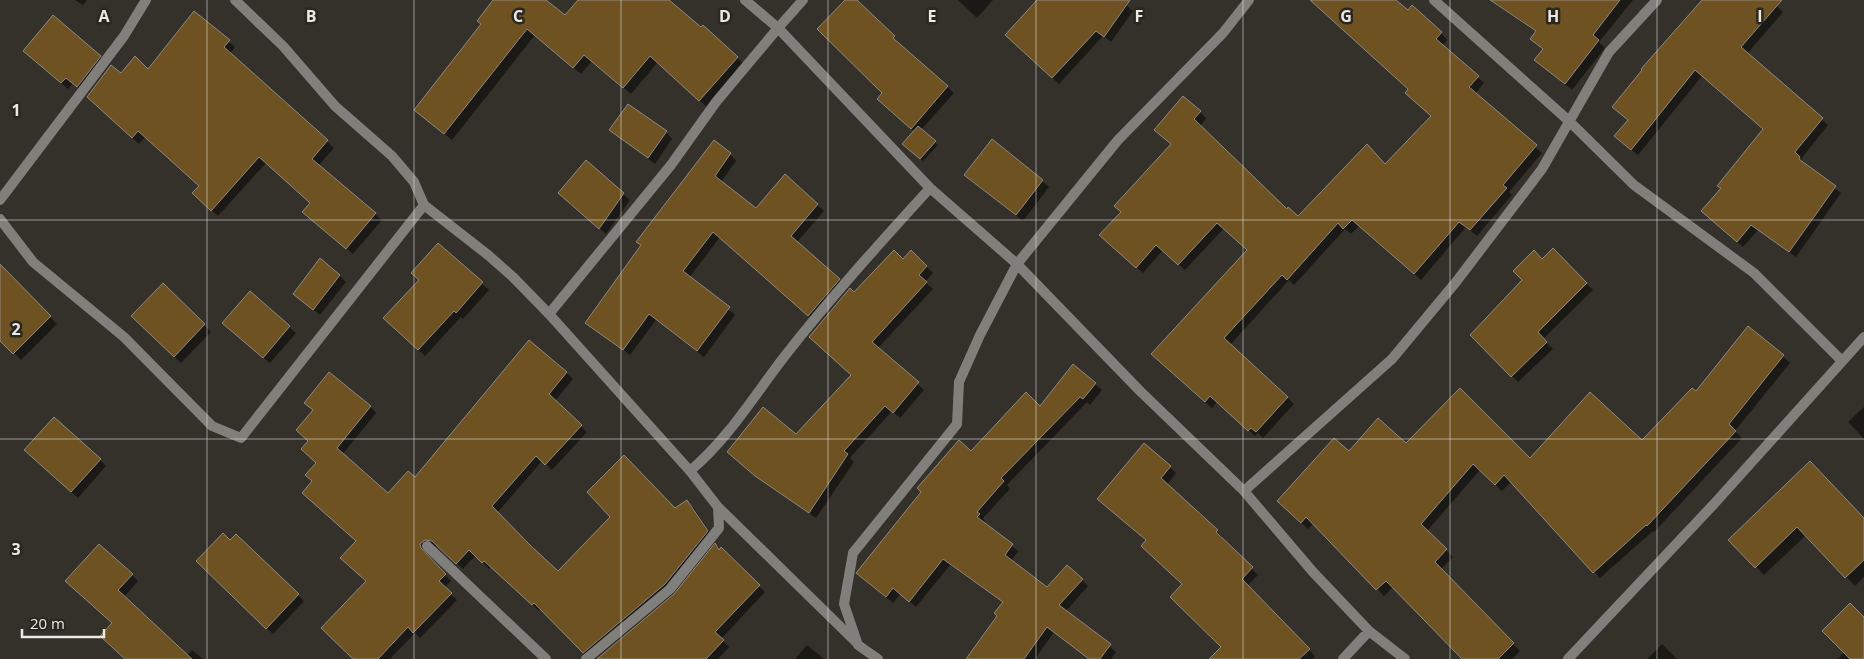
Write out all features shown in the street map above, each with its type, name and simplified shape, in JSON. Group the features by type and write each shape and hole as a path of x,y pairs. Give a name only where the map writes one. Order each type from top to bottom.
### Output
{"street":[{"path":"0,200 124,36 146,0"},
{"path":"235,0 283,46 335,106 392,156 414,182 424,205 488,255 549,314 690,471 718,507 858,645 878,659"},
{"path":"745,0 778,28 930,188 1018,264 1140,391 1244,491 1313,572 1369,631 1405,659"},
{"path":"549,314 670,165 716,102 803,0"},
{"path":"858,645 844,604 853,553 957,424 958,382 980,335 1018,264 1118,140 1223,33 1249,0"},
{"path":"1434,0 1569,121 1634,185 1754,274 1841,360"},
{"path":"1244,491 1392,359 1456,282 1542,169 1609,52 1657,0"},
{"path":"690,471 704,460 735,424 784,358 833,297 930,188"},
{"path":"0,220 33,262 124,337 212,426 241,438 424,205"},
{"path":"1568,659 1714,504 1841,360 1864,337"},
{"path":"586,659 670,589 719,528 718,507"},
{"path":"427,546 546,659"},
{"path":"1343,659 1369,631"}],"building":[{"path":"493,0 546,0 565,15 578,0 669,0 701,27 703,25 738,57 699,101 650,56 623,88 584,55 573,68 527,29 444,134 414,110 481,24 477,21"},
{"path":"845,0 857,0 895,36 893,38 948,86 911,129 877,99 882,93 817,29"},
{"path":"1037,0 1130,0 1104,37 1096,31 1052,78 1005,35"},
{"path":"1310,0 1396,0 1408,10 1412,5 1442,32 1436,39 1479,76 1469,87 1537,145 1503,185 1507,188 1470,230 1459,222 1414,274 1352,220 1343,229 1338,223 1287,280 1282,275 1224,338 1288,397 1256,432 1251,428 1248,431 1210,396 1205,402 1151,354 1247,250 1217,223 1178,265 1156,245 1136,268 1099,235 1121,212 1114,206 1171,144 1154,130 1183,96 1201,111 1194,119 1287,209 1288,207 1298,216 1367,144 1385,164 1431,116 1405,93 1408,89"},
{"path":"1490,0 1620,0 1593,35 1599,40 1565,84 1534,60 1543,49 1530,39 1536,31"},
{"path":"1702,0 1782,0 1741,47 1823,118 1795,152 1800,157 1799,159 1836,186 1789,252 1751,225 1737,242 1701,211 1721,188 1717,186 1763,129 1695,70 1631,150 1614,136 1628,120 1612,107 1641,69"},
{"path":"194,11 230,40 224,47 328,140 312,159 376,213 346,249 302,212 310,203 259,157 211,211 192,193 199,186 138,131 132,138 87,97 111,65 121,73 135,56 148,69"},
{"path":"53,15 101,56 77,87 66,78 61,83 23,51"},
{"path":"628,104 667,131 648,158 609,130"},
{"path":"918,126 936,141 920,159 902,144"},
{"path":"992,139 1043,180 1016,215 964,175"},
{"path":"714,140 731,153 715,176 756,208 785,174 818,204 791,236 840,279 808,316 713,232 683,271 730,307 697,351 649,314 623,350 585,323 641,245 636,242"},
{"path":"586,160 624,193 599,229 558,193"},
{"path":"438,243 483,282 456,313 454,311 418,350 383,318 419,280 411,273"},
{"path":"1553,248 1587,283 1538,332 1547,342 1511,377 1470,335 1522,280 1513,271 1534,250 1542,259"},
{"path":"894,250 903,259 911,250 927,266 919,275 927,282 872,342 919,382 893,413 885,406 844,451 848,454 809,513 755,476 727,452 763,407 796,434 851,375 809,337 850,288 854,292"},
{"path":"320,258 340,275 313,310 293,294"},
{"path":"0,264 51,316 13,354 0,341"},
{"path":"163,283 205,324 174,357 131,316"},
{"path":"250,291 290,326 263,358 222,323"},
{"path":"1748,326 1784,355 1729,424 1736,431 1647,526 1593,573 1504,475 1495,485 1473,464 1421,524 1447,549 1435,562 1514,643 1498,659 1462,659 1386,581 1376,590 1306,517 1301,523 1277,501 1334,438 1349,451 1378,418 1406,443 1460,388 1530,458 1590,392 1642,440 1692,388 1696,391"},
{"path":"529,340 567,372 549,394 582,425 545,465 536,456 492,506 558,571 610,517 587,492 624,455 675,508 687,500 708,531 665,584 583,653 534,603 532,605 484,561 482,563 469,550 456,564 432,541 425,540 420,544 421,548 446,574 439,581 452,593 413,633 408,627 378,659 353,659 321,628 366,581 340,558 356,541 302,493 312,481 305,475 316,463 301,449 308,441 296,430 313,410 304,403 329,372 371,406 337,448 388,493 408,471 415,477"},
{"path":"1073,364 1096,383 1083,399 1080,397 1001,478 1004,481 977,512 980,514 977,517 1013,544 1005,555 1047,587 1067,565 1083,579 1059,605 1111,644 1100,659 1089,659 1047,627 1024,659 966,659 997,616 994,613 1003,602 943,559 909,602 893,588 886,597 856,573 921,492 917,488 959,440 971,451 1026,392 1040,406"},
{"path":"54,417 101,459 71,492 24,450"},
{"path":"1144,443 1171,466 1161,478 1218,530 1216,532 1253,567 1242,579 1310,649 1299,659 1209,659 1221,647 1170,597 1182,584 1141,546 1146,540 1097,499"},
{"path":"1810,461 1864,518 1864,560 1845,578 1797,527 1755,568 1728,540"},
{"path":"223,533 230,540 236,534 299,594 266,629 196,561"},
{"path":"715,543 719,550 721,547 760,585 715,632 724,640 706,659 597,659 674,594"},
{"path":"99,544 133,574 118,590 192,659 125,659 100,636 112,623 65,581"},
{"path":"1850,603 1864,617 1864,659 1850,659 1822,631"}]}
